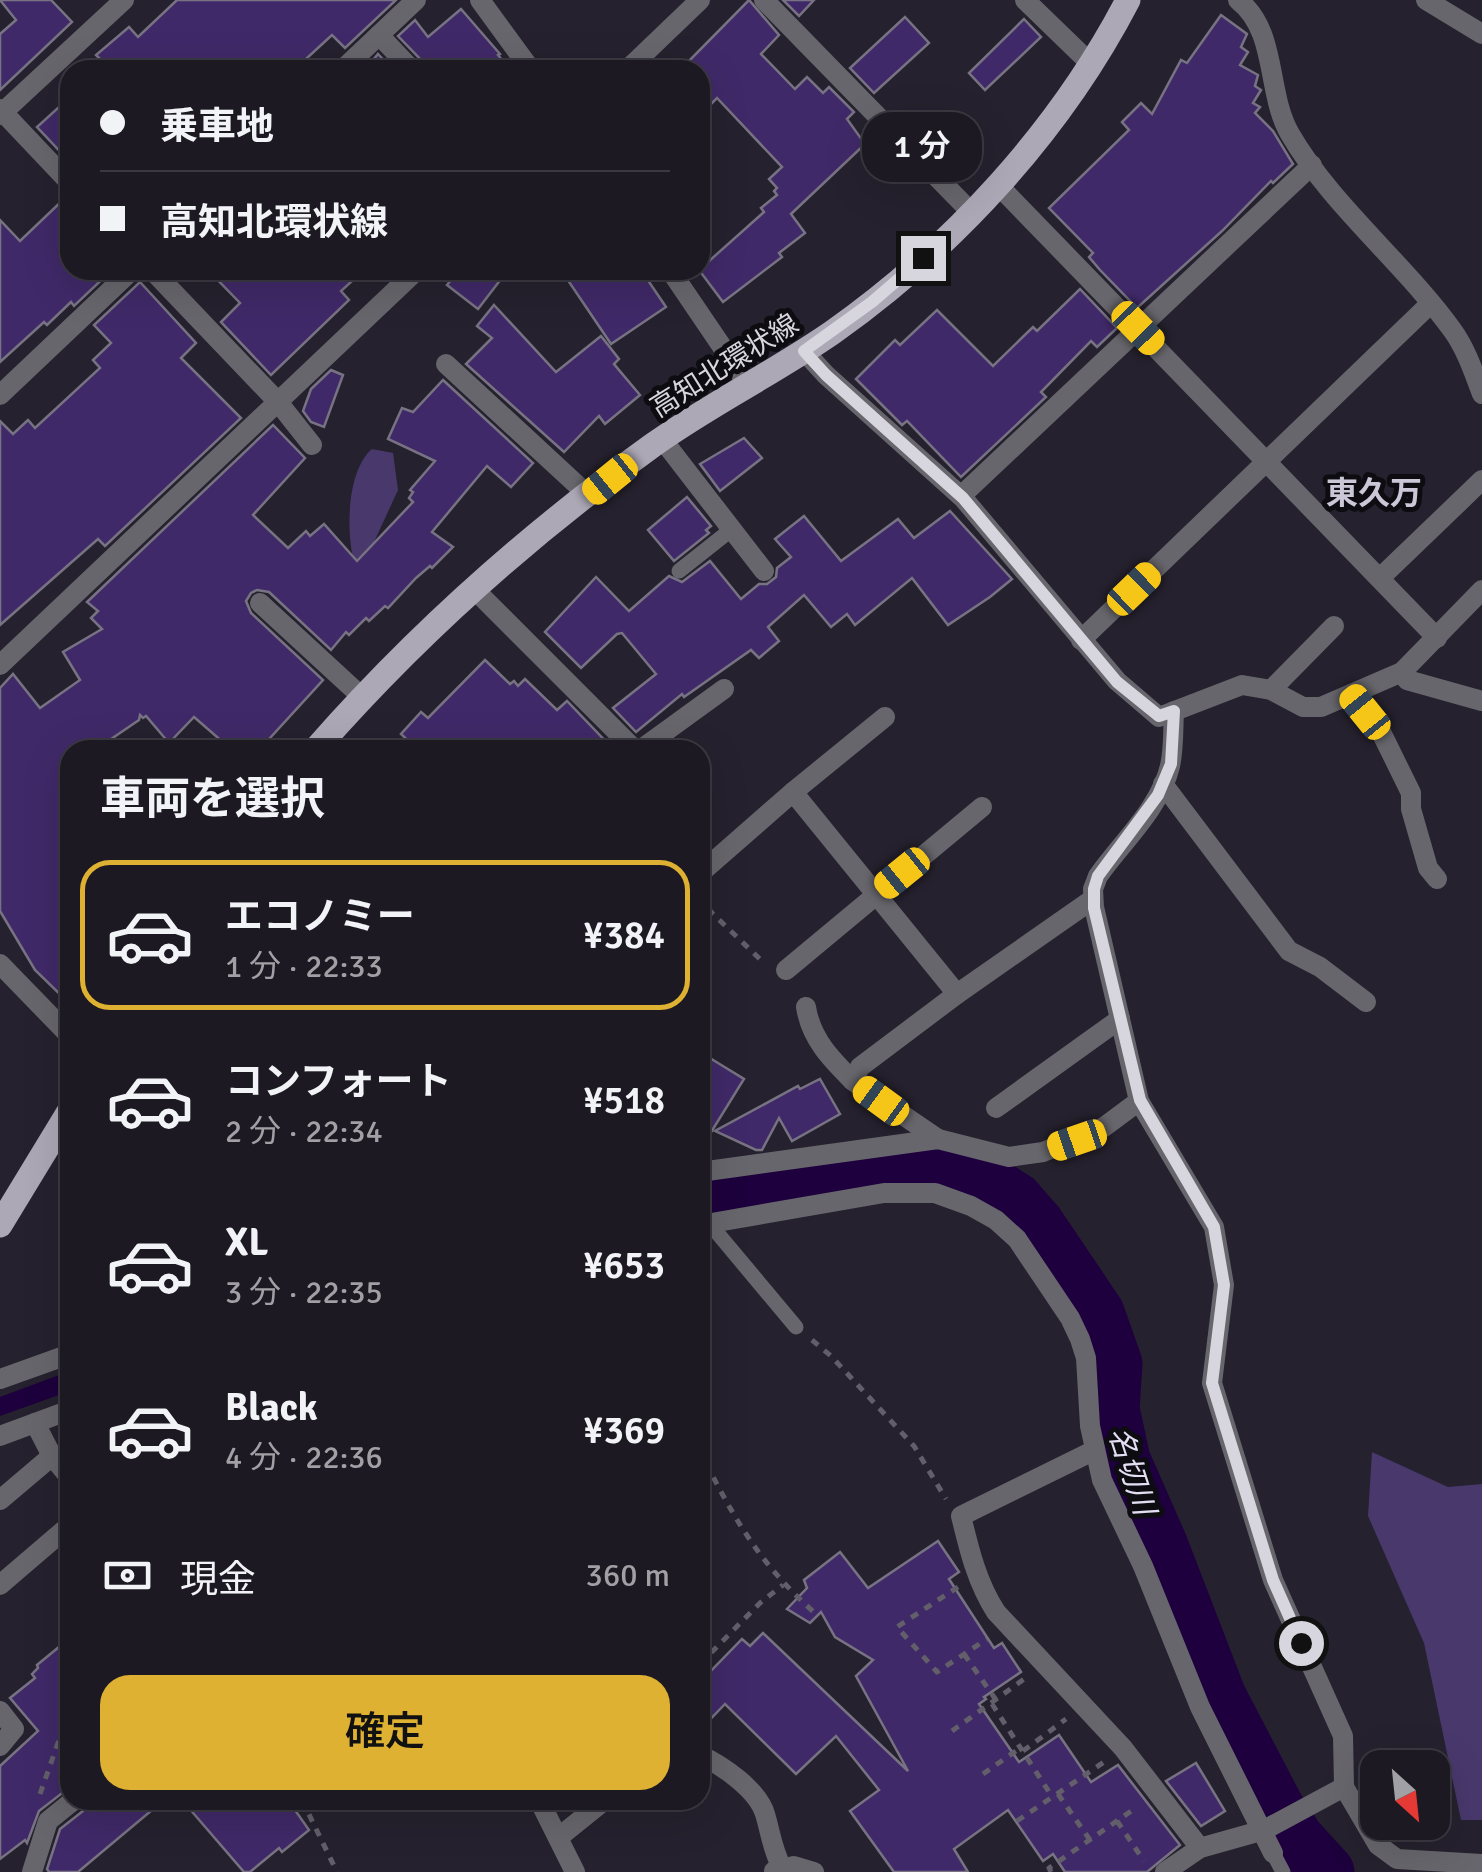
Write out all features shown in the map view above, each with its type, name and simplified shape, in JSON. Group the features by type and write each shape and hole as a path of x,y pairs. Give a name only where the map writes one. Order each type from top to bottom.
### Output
{"main road":[{"name":"高知北環状線","path":"324,740 362,696 530,539 662,439 804,351 872,302 972,213 999,186 1091,64 1128,0"},
{"path":"0,1225 60,1126"}],"street":[{"path":"60,174 1,112 124,0"},
{"path":"353,60 416,0"},
{"path":"480,0 524,60"},
{"path":"637,60 700,0"},
{"path":"764,0 972,213"},
{"path":"1025,0 1091,64"},
{"path":"1238,0 1260,27 1278,106 1291,136 1455,333 1482,394"},
{"path":"1430,1 1482,34"},
{"path":"379,35 403,60"},
{"path":"961,496 1312,165"},
{"path":"999,186 1437,638"},
{"path":"0,396 122,280"},
{"path":"162,280 278,402 312,445"},
{"path":"0,665 406,280"},
{"path":"677,280 748,386"},
{"path":"1081,640 1430,304"},
{"path":"804,351 961,496 1117,682 1159,716 1242,684 1271,690 1303,707 1321,706 1402,672 1482,590"},
{"path":"446,364 589,496"},
{"path":"662,439 764,572"},
{"path":"1380,578 1482,480"},
{"path":"474,589 627,740"},
{"path":"260,602 362,696"},
{"path":"1271,690 1334,626"},
{"path":"1402,672 1407,680 1482,701"},
{"path":"651,740 724,689"},
{"path":"1350,694 1380,730 1411,793 1411,809 1428,868 1437,879"},
{"path":"1174,711 1171,764 1164,784 1098,876 1094,900 1140,1100 1214,1227 1224,1285 1212,1383 1273,1580 1343,1736 1344,1787 1378,1845 1397,1859 1482,1864"},
{"path":"710,865 885,718"},
{"path":"1164,784 1289,950 1320,967 1366,1002"},
{"path":"793,792 957,994"},
{"path":"780,971 982,807"},
{"path":"853,1080 860,1067 957,994 1094,900"},
{"path":"0,964 60,1026"},
{"path":"806,1007 809,1028 830,1058 853,1080 938,1139 1009,1156 1043,1152 1104,1126 1140,1100"},
{"path":"996,1108 1120,1019"},
{"path":"710,1171 938,1139"},
{"path":"710,1223 884,1193 935,1193 984,1213 1016,1239 1070,1318 1086,1358 1095,1450 1102,1480 1143,1566 1200,1708 1266,1828 1273,1852"},
{"path":"0,1379 60,1358"},
{"path":"0,1436 60,1414"},
{"path":"34,1423 60,1466"},
{"path":"1095,1450 961,1516 977,1574 991,1604 1123,1748 1200,1848"},
{"path":"0,1500 52,1456"},
{"path":"0,1585 60,1534"},
{"path":"0,1711 14,1729 0,1746"},
{"path":"710,1766 728,1785 765,1812 777,1870 794,1866 814,1872"},
{"path":"1165,1872 1200,1848 1266,1828 1344,1787"},
{"path":"32,1872 48,1822 62,1810"},
{"path":"544,1810 575,1872"},
{"path":"559,1838 593,1810"}],"lane":[{"path":"679,571 732,530"},
{"path":"710,1230 796,1327"},
{"path":"1273,1852 1283,1872"}],"path":[{"path":"710,910 780,971"},
{"path":"796,1327 831,1356 914,1446 950,1506 961,1516"},
{"path":"710,1471 740,1530 783,1585 817,1615"},
{"path":"977,1574 896,1627 938,1672 1008,1625"},
{"path":"710,1654 783,1585"},
{"path":"964,1654 1022,1750 1090,1840"},
{"path":"952,1731 1045,1664"},
{"path":"983,1774 1085,1706"},
{"path":"1016,1821 1123,1748"},
{"path":"1051,1872 1048,1868 1158,1792"},
{"path":"307,1810 337,1872"},
{"path":"1117,1821 1152,1872"}],"shaded area":[{"path":"372,449 393,453 398,490 369,553 370,583 353,557 350,515 358,470"},
{"path":"60,1375 60,1395 0,1416 0,1397"},
{"path":"1372,1452 1448,1487 1482,1484 1482,1820 1461,1820 1450,1750 1446,1750 1424,1643 1368,1516"}],"building":[{"path":"0,0 51,0 72,22 0,90 0,34 16,20"},
{"path":"177,0 396,0 345,48 332,35 305,60 101,60 96,55 129,27 138,37"},
{"path":"749,0 779,35 761,54 795,89 807,77 823,93 829,87 854,112 847,119 865,144 791,214 805,233 779,253 782,257 723,302 706,280 710,280 710,260 764,212 761,208 777,195 777,188 769,179 782,167 717,98 710,105 710,60 690,60"},
{"path":"783,0 814,0 799,16"},
{"path":"461,9 502,60 421,60 398,36 415,20 428,37"},
{"path":"1221,15 1247,34 1241,47 1248,52 1240,65 1258,75 1255,86 1261,90 1253,103 1260,107 1255,113 1273,131 1293,164 1137,308 1089,257 1093,253 1049,208 1129,130 1122,122 1141,103 1152,114 1181,60 1187,63"},
{"path":"905,17 929,43 874,93 850,68"},
{"path":"1024,19 1041,37 985,90 969,73"},
{"path":"60,106 60,151 37,127"},
{"path":"60,203 60,280 101,280 74,306 71,302 47,325 44,322 0,362 0,220 20,241"},
{"path":"218,280 353,280 341,291 349,300 271,375 221,322 240,303"},
{"path":"451,280 500,280 478,309 447,285"},
{"path":"568,280 648,280 666,307 611,344"},
{"path":"140,282 196,343 181,358 241,418 105,546 98,539 0,625 0,421 13,434 28,420 35,428 100,368 93,360 111,343 94,325"},
{"path":"1080,289 1117,328 1097,347 1091,341 1041,392 1046,397 961,477 907,421 902,425 856,379 895,340 900,345 937,310 993,366"},
{"path":"494,305 556,372 601,336 619,359 614,364 640,395 605,424 599,416 564,452 466,364 492,338 477,326"},
{"path":"331,370 343,375 324,427 311,422 303,411 311,389"},
{"path":"443,380 533,463 511,487 487,466 432,532 453,547 388,608 385,606 369,621 366,618 349,635 346,632 331,650 269,592 251,593 246,601 251,613 323,680 268,740 220,740 194,717 172,740 166,740 146,716 140,715 139,720 110,740 60,740 60,994 35,970 0,911 0,688 13,674 40,708 80,680 63,652 102,629 91,618 98,611 87,602 273,425 305,458 253,515 288,548 306,531 310,536 324,524 357,561 413,502 410,490 435,461 388,439 402,408 413,412"},
{"path":"744,438 762,458 720,491 700,464"},
{"path":"687,497 711,526 706,530 709,533 674,561 648,530"},
{"path":"950,511 1012,579 990,597 948,625 912,578 855,625 847,614 831,627 804,595 768,627 779,641 759,658 751,650 684,697 682,694 636,732 613,708 656,674 622,633 581,668 545,632 596,577 629,611 669,576 682,582 710,561 741,599 759,584 767,584 776,577 777,568 791,557 775,539 804,516 841,561 898,519 914,538"},
{"path":"485,660 510,684 514,681 518,686 525,679 557,710 567,701 604,740 407,740 401,734 421,712 428,718"},
{"path":"710,1058 744,1079 710,1134"},
{"path":"820,1079 840,1114 792,1141 779,1118 762,1150 715,1131 798,1086 800,1089"},
{"path":"938,1541 959,1572 949,1579 994,1648 1002,1643 1021,1672 979,1704 1019,1762 1059,1735 1091,1782 1118,1765 1180,1845 1147,1872 1065,1872 1053,1854 1043,1861 1008,1810 954,1849 968,1872 894,1872 850,1811 879,1790 836,1736 796,1774 725,1704 710,1720 710,1672 742,1639 750,1646 763,1633 908,1771 856,1676 873,1660 835,1637 821,1612 810,1623 787,1609 807,1588 804,1580 840,1552 868,1588"},
{"path":"60,1646 60,1795 39,1811 27,1843 25,1840 0,1859 0,1766 38,1731 10,1698 35,1678 32,1674"},
{"path":"1196,1763 1225,1811 1201,1826 1166,1781"},
{"path":"152,1810 78,1872 49,1872 60,1829 83,1811"},
{"path":"191,1810 295,1810 309,1830 282,1852 279,1848 250,1872 244,1872"}],"waterway":[{"name":"名切川","path":"710,1196 888,1168 958,1169 1016,1200 1037,1224 1097,1313 1115,1364 1112,1409 1123,1460 1219,1697 1277,1808 1296,1838 1327,1872"}],"district":[{"name":"東久万","path":"1374,493"}],"route":[{"path":"923,258 872,302 804,351 963,498 1117,682 1159,716 1174,711 1171,764 1164,784 1098,876 1094,908 1140,1100 1214,1227 1224,1285 1212,1383 1273,1580 1301,1643"}]}
